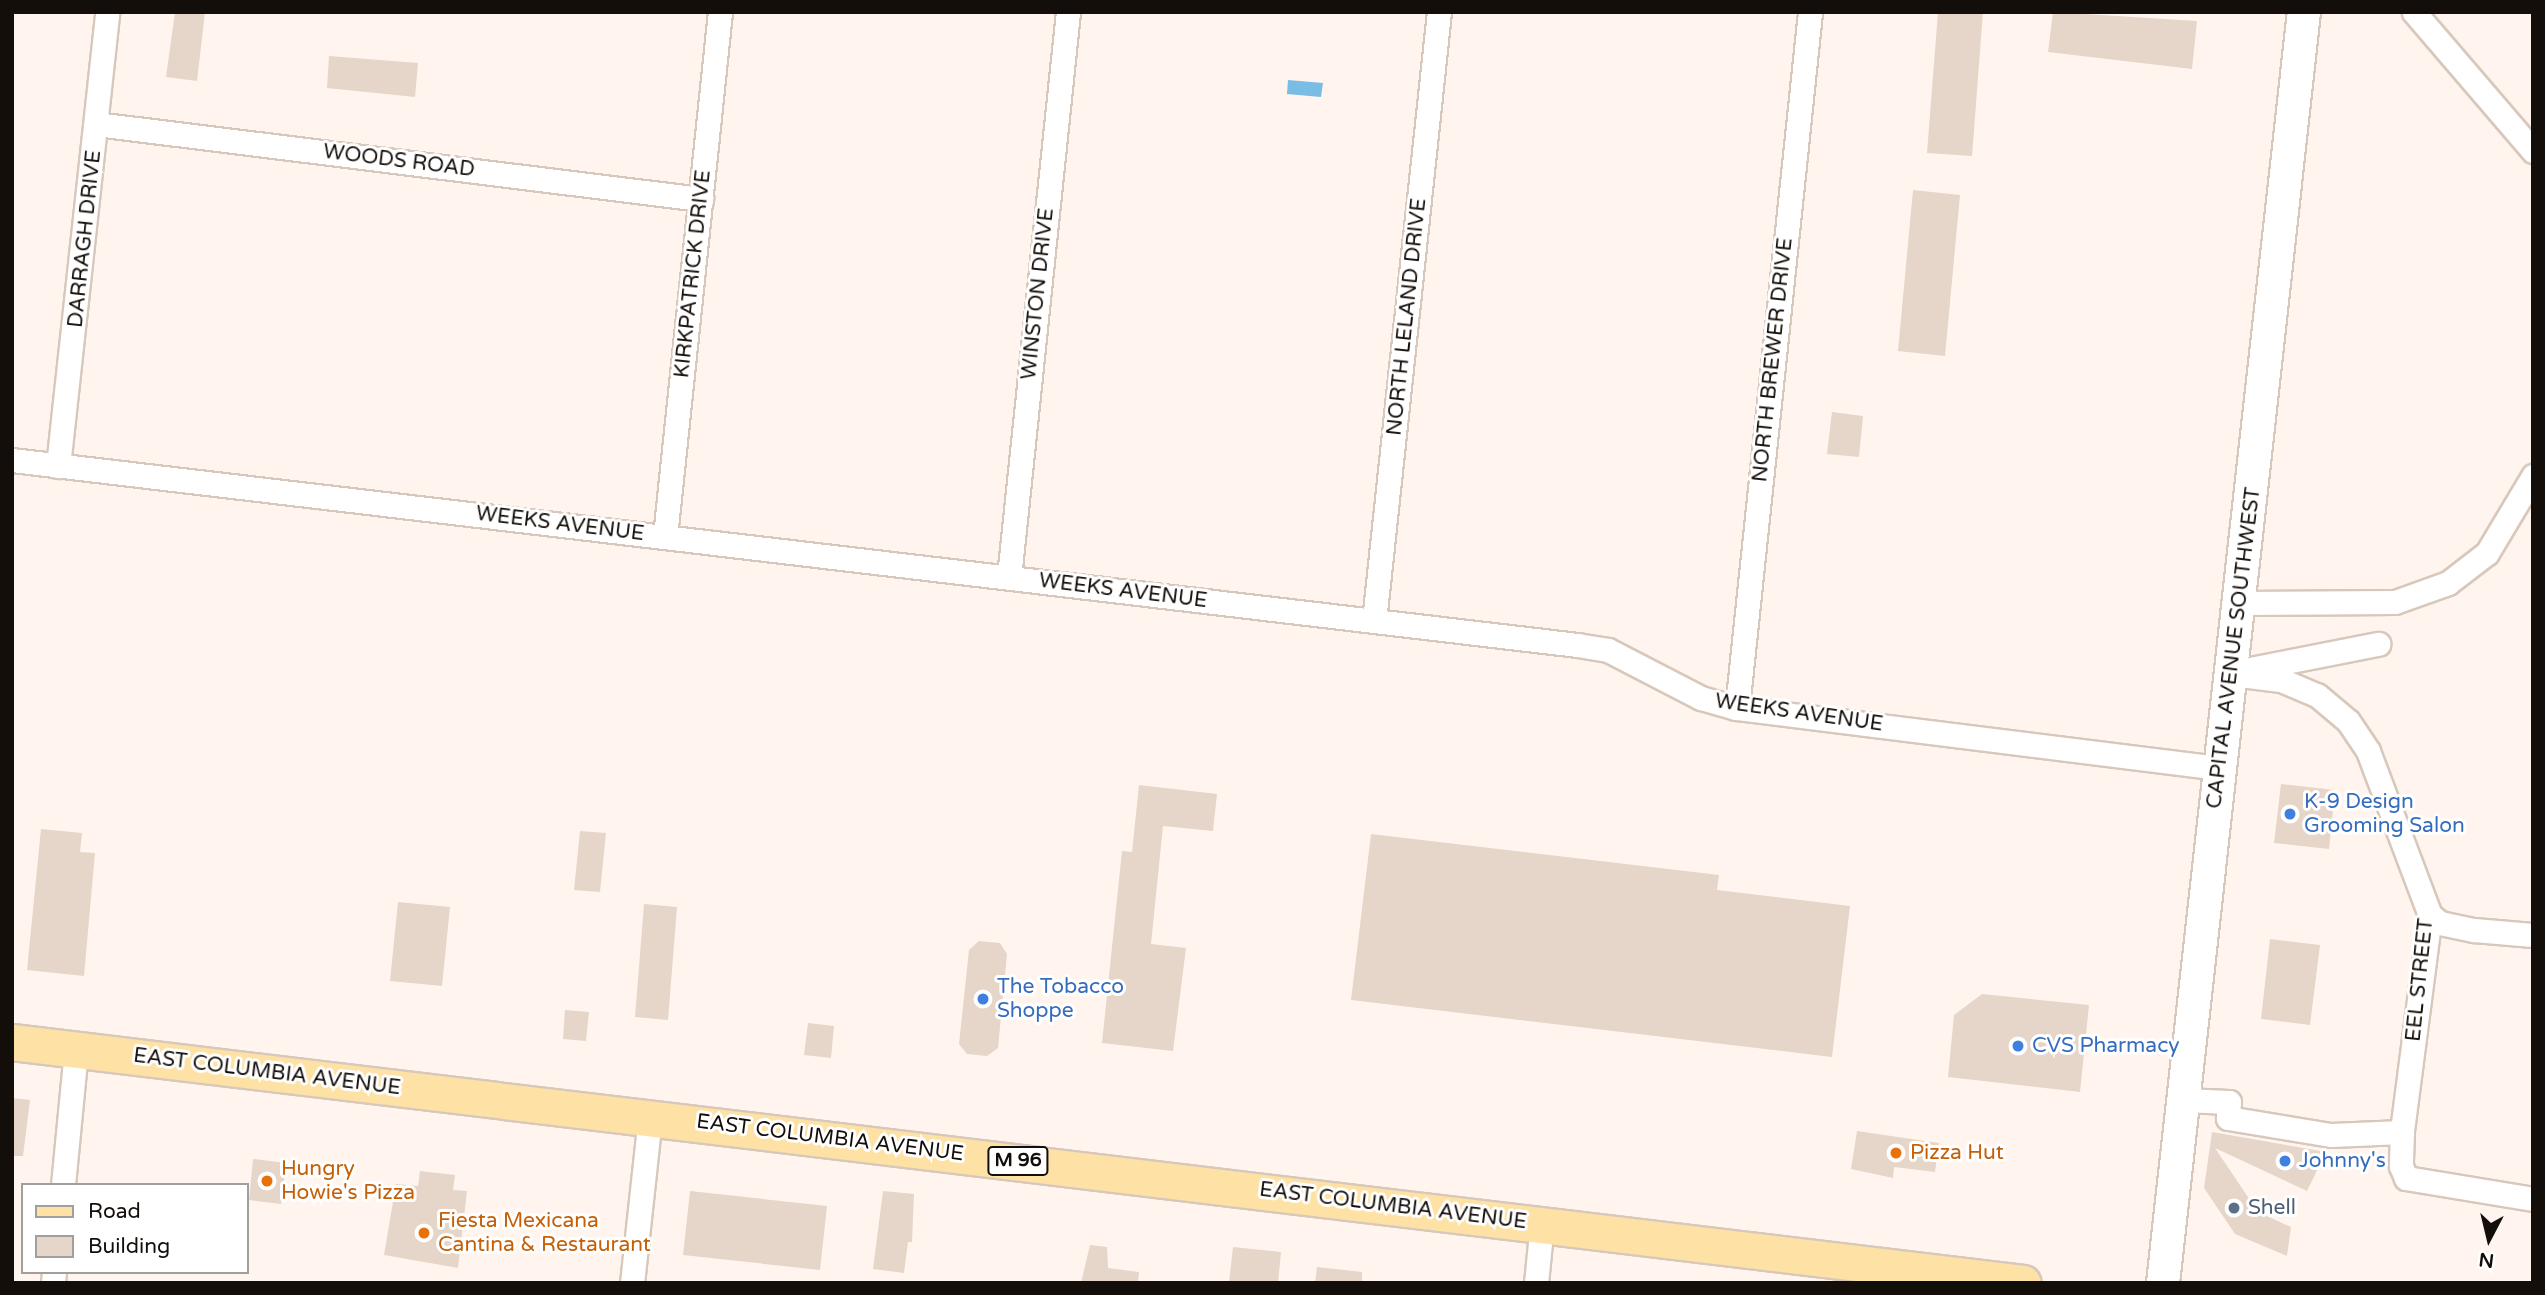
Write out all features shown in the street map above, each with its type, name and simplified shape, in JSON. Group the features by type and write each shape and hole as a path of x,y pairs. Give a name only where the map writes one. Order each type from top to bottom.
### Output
{"main road":[{"name":"CAPITAL AVENUE SOUTHWEST","path":"2163,1283 2304,12"},
{"name":"EAST COLUMBIA AVENUE","path":"12,1042 650,1116 2022,1283"}],"street":[{"name":"DARRAGH DRIVE","path":"58,466 107,12"},
{"name":"KIRKPATRICK DRIVE","path":"665,536 720,12"},
{"name":"WINSTON DRIVE","path":"1009,577 1068,12"},
{"name":"NORTH LELAND DRIVE","path":"1374,621 1439,12"},
{"name":"NORTH BREWER DRIVE","path":"1737,708 1810,12"},
{"path":"2414,12 2533,151"},
{"name":"WOODS ROAD","path":"96,124 701,199"},
{"name":"WEEKS AVENUE","path":"12,460 1608,650 1701,698 1737,708 2220,768"},
{"path":"2240,603 2395,602 2448,583 2487,553 2533,476"},
{"path":"2232,674 2378,644"},
{"name":"EEL STREET","path":"2232,674 2281,680 2317,695 2348,722 2368,751 2430,915 2402,1132 2401,1166 2406,1178 2533,1199"},
{"path":"2430,915 2451,926 2533,935"},
{"path":"63,1183 76,1050"},
{"path":"2183,1100 2229,1102 2228,1118 2331,1136 2402,1132"},
{"path":"632,1283 650,1116"},
{"path":"1536,1283 1542,1223"}],"water":[{"path":"1288,80 1323,83 1321,97 1287,94"}],"building":[{"path":"175,12 205,12 197,81 166,77"},
{"path":"1938,12 1983,12 1972,156 1927,153"},
{"path":"2053,12 2197,21 2192,69 2048,52"},
{"path":"329,56 418,63 415,97 327,88"},
{"path":"1913,190 1960,195 1945,356 1898,351"},
{"path":"1832,412 1863,416 1859,457 1827,454"},
{"path":"2281,784 2335,790 2329,849 2274,843"},
{"path":"1139,785 1217,794 1213,831 1163,826 1151,944 1186,948 1173,1051 1102,1043 1122,851 1132,852"},
{"path":"41,829 82,833 80,852 95,853 84,976 27,970"},
{"path":"580,831 606,833 600,892 574,890"},
{"path":"1371,834 1719,875 1717,890 1850,906 1832,1057 1351,1000"},
{"path":"398,902 450,907 442,986 390,981"},
{"path":"644,904 677,907 668,1020 635,1017"},
{"path":"2270,939 2320,945 2310,1025 2261,1019"},
{"name":"The Tobacco Shoppe","path":"979,941 1000,943 1007,954 998,1048 987,1056 967,1054 959,1044 969,950"},
{"name":"CVS Pharmacy","path":"1982,994 2089,1005 2080,1092 1948,1077 1954,1015"},
{"path":"565,1010 589,1012 586,1041 563,1039"},
{"path":"808,1023 834,1026 831,1058 804,1055"},
{"path":"12,1098 30,1100 23,1156 12,1156"},
{"name":"Pizza Hut","path":"1857,1131 1939,1143 1935,1172 1894,1167 1893,1178 1851,1169"},
{"path":"2212,1132 2326,1152 2307,1191 2215,1148 2258,1212 2291,1227 2287,1256 2235,1234 2204,1188"},
{"name":"Hungry Howie's Pizza","path":"253,1159 286,1163 281,1204 249,1200"},
{"name":"Fiesta Mexicana Cantina & Restaurant","path":"420,1171 455,1175 453,1190 467,1191 458,1268 384,1255 396,1184 418,1186"},
{"path":"690,1191 827,1206 820,1270 683,1255"},
{"path":"883,1191 914,1194 912,1242 908,1242 904,1273 873,1269"},
{"path":"1090,1245 1107,1247 1108,1268 1139,1272 1138,1283 1081,1283"},
{"path":"1233,1247 1281,1252 1278,1283 1229,1283"},
{"path":"1317,1267 1362,1272 1362,1283 1315,1283"}],"place":[{"name":"K-9 Design Grooming Salon","path":"2290,814"},
{"name":"The Tobacco Shoppe","path":"983,999"},
{"name":"CVS Pharmacy","path":"2018,1046"},
{"name":"Pizza Hut","path":"1896,1153"},
{"name":"Johnny's","path":"2285,1161"},
{"name":"Hungry Howie's Pizza","path":"267,1181"},
{"name":"Shell","path":"2234,1208"},
{"name":"Fiesta Mexicana Cantina & Restaurant","path":"424,1233"}]}
